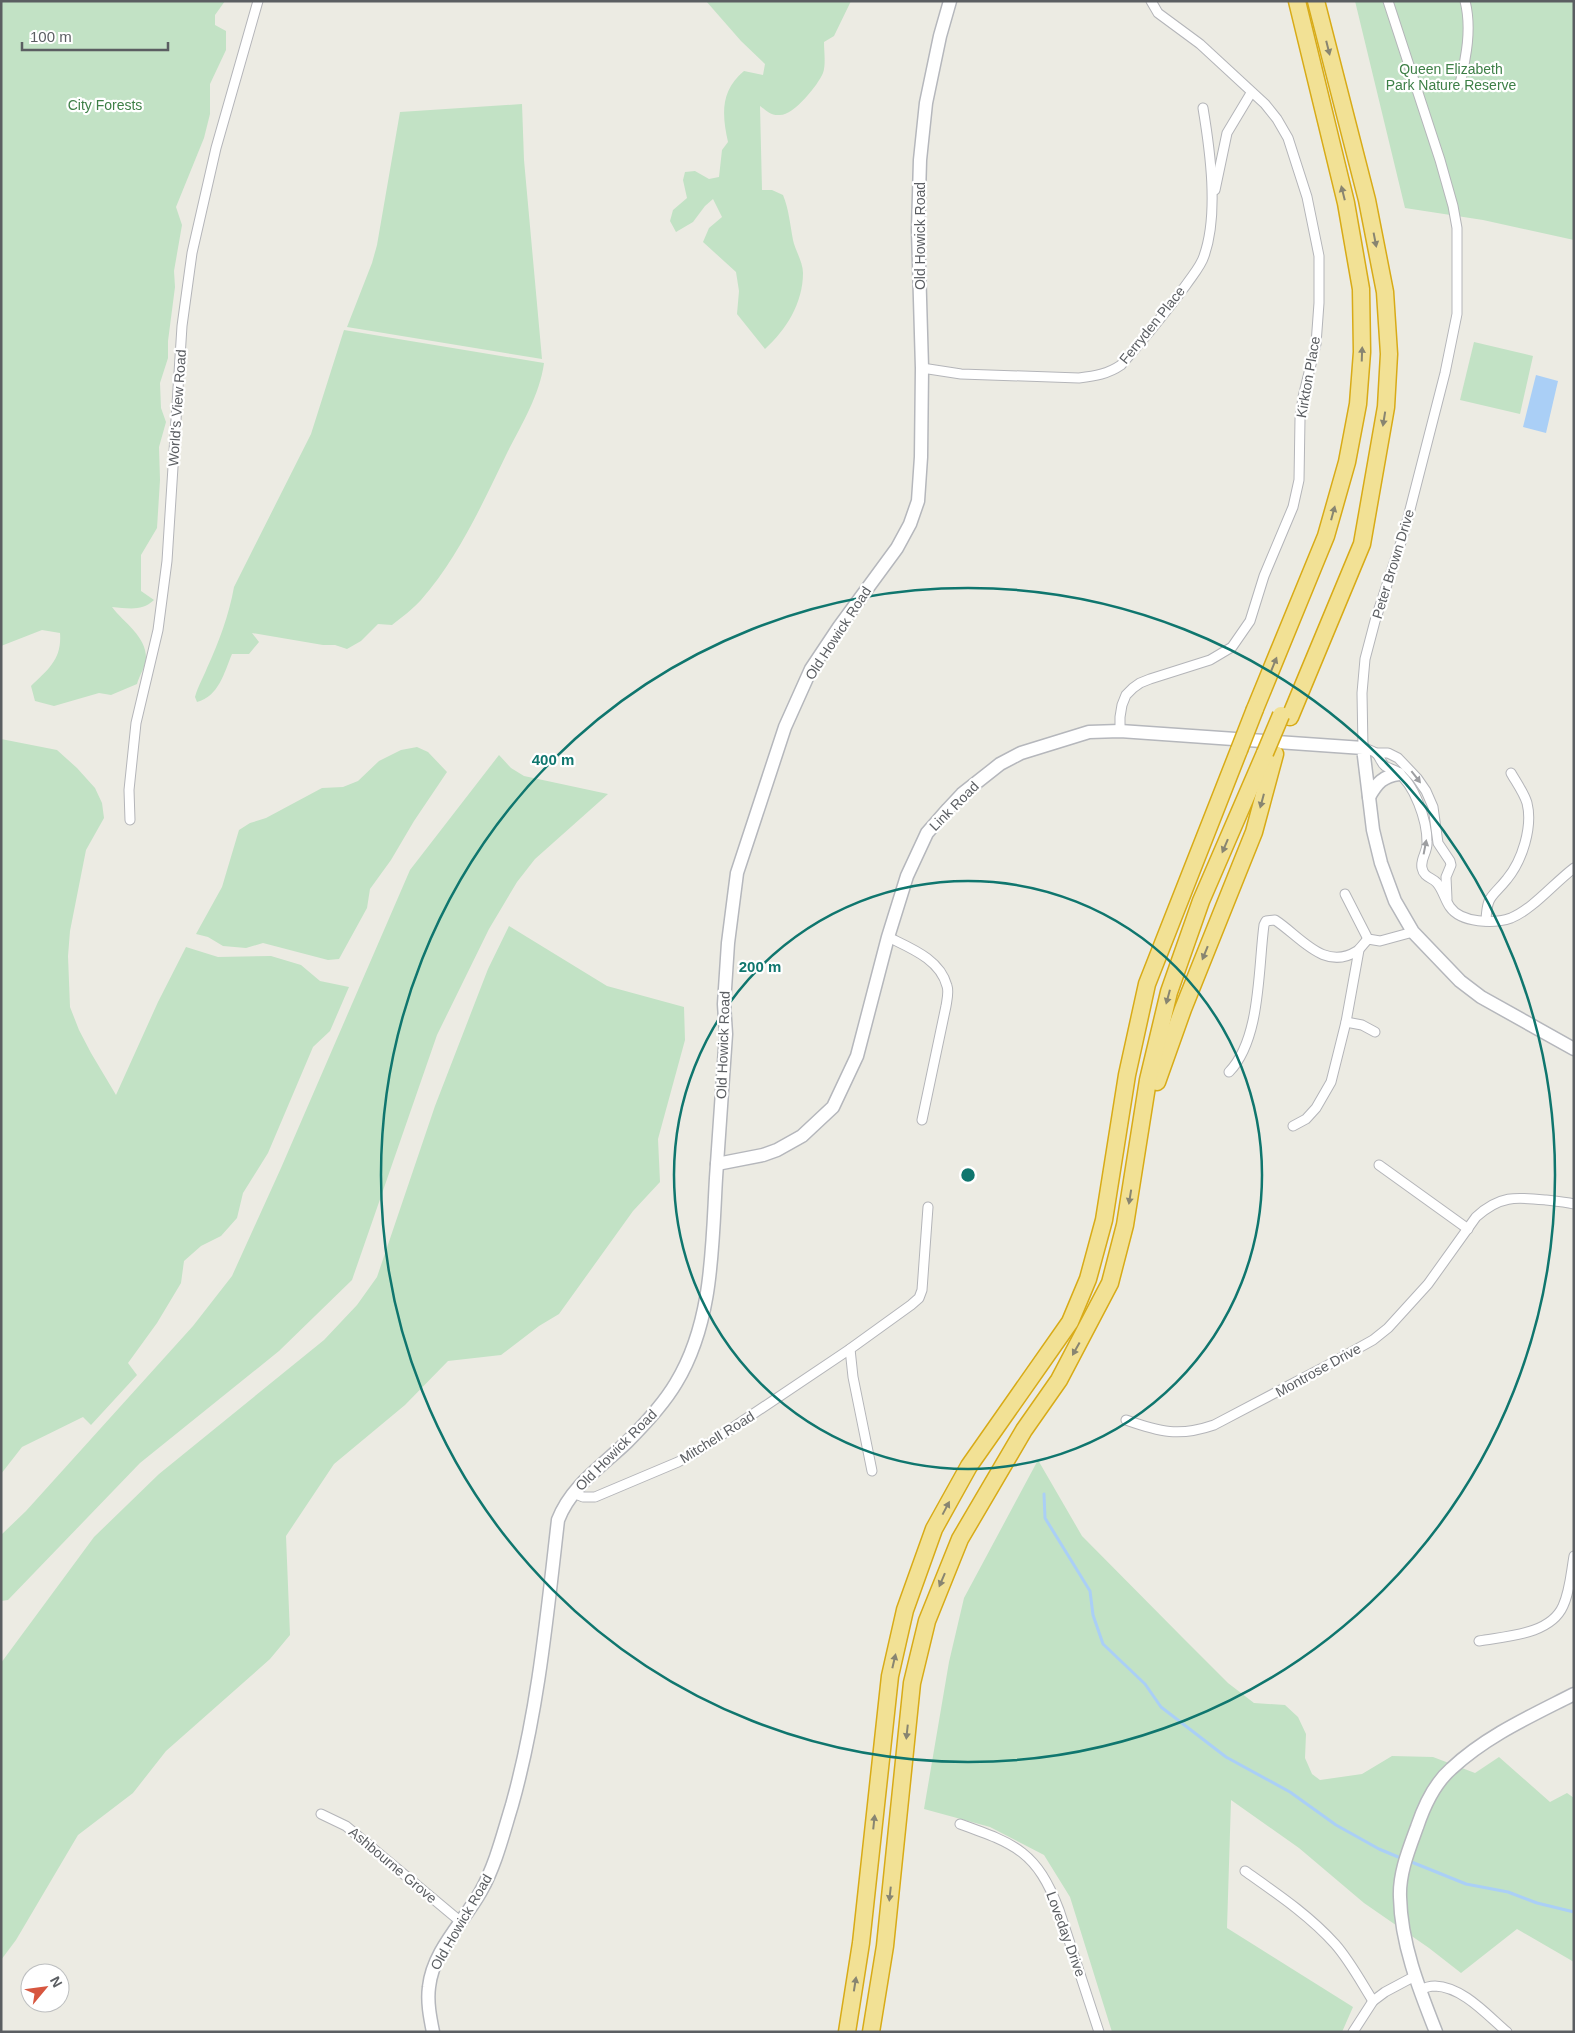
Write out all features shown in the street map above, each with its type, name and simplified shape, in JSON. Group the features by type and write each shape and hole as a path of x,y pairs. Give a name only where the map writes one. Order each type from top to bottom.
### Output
{"highway":[{"path":"847,2032 861,1943 890,1676 905,1610 934,1529 969,1466 1070,1322 1088,1279 1104,1220 1127,1075 1148,984 1255,709 1326,536 1346,462 1358,404 1362,352 1361,289 1346,203 1297,1"},
{"path":"871,2032 885,1946 912,1684 927,1621 960,1539 1024,1430 1059,1380 1110,1283 1125,1225 1148,1080 1169,992 1202,901 1270,753 1357,538 1375,473 1386,407 1389,362 1385,292 1367,200 1316,1"},
{"path":"1137,1149 1154,1090 1183,1009 1254,832 1270,753"}],"main road":[{"name":"Old Howick Road","path":"433,2032 428,1999 431,1974 437,1960 481,1891 491,1870 516,1789 532,1724 558,1520 564,1506 573,1493 628,1441 662,1403 687,1362 698,1336 703,1317 713,1230 726,1034 724,1004 737,873 785,726 812,669 839,627 897,548 914,513 920,484 922,368 918,230 920,160 926,103 940,36 950,1"},
{"name":"Link Road","path":"717,1164 763,1156 777,1150 802,1136 833,1107 857,1056 888,937 907,876 927,833 962,794 1000,764 1021,753 1089,732 1120,731 1363,748"},
{"name":"Peter Brown Drive","path":"1363,748 1373,830 1381,862 1395,901 1413,932 1460,981 1481,997 1574,1049"},
{"path":"1369,797 1380,781 1387,776 1399,774"},
{"path":"1436,2032 1415,1976 1404,1936 1399,1896 1403,1869 1422,1813 1433,1789 1450,1769 1486,1741 1529,1716 1574,1694"}],"street":[{"name":"World's View Road","path":"130,820 129,790 136,723 158,630 167,561 182,326 192,253 216,148 258,1"},
{"name":"Kirkton Place","path":"1120,731 1122,705 1126,695 1132,688 1150,679 1210,660 1232,647 1250,621 1264,576 1293,507 1299,480 1300,419 1303,397 1316,344 1319,256 1307,197 1288,138 1277,119 1265,104 1200,44 1158,12 1151,1"},
{"name":"Peter Brown Drive","path":"1363,748 1362,693 1364,659 1404,533 1445,373 1457,304 1457,228 1453,206 1440,160 1388,1"},
{"path":"1460,84 1467,54 1469,32 1465,1"},
{"name":"Ferryden Place","path":"922,368 961,374 1079,378 1110,372 1122,366 1200,266 1204,256 1218,167 1227,133 1251,93"},
{"name":"Ferryden Place","path":"1203,108 1210,151 1211,210"},
{"path":"1363,748 1376,753 1388,753 1398,758 1417,778 1426,791 1433,807 1438,843 1451,866 1446,878 1447,902"},
{"path":"1376,753 1384,766 1399,774 1406,782 1422,810 1428,841 1421,860 1422,869 1426,876 1436,882 1451,909 1460,915 1486,921 1510,918 1518,914 1574,868"},
{"path":"1486,921 1486,904 1491,895 1515,869 1523,850 1527,830 1529,814 1527,805 1511,773"},
{"path":"1345,894 1368,939"},
{"path":"1230,1072 1239,1063 1246,1049 1257,1002 1266,920 1275,920 1310,949 1328,957 1347,955 1359,950 1368,939"},
{"path":"1368,939 1380,940 1413,932"},
{"path":"888,937 933,963 942,974 948,988 946,1006 922,1120"},
{"path":"1293,1126 1306,1119 1327,1091 1346,1022 1359,950"},
{"path":"1346,1022 1362,1025 1375,1032"},
{"path":"1378,1165 1468,1229"},
{"name":"Montrose Drive","path":"1126,1420 1155,1430 1178,1433 1196,1431 1214,1425 1373,1340 1399,1318 1428,1284 1468,1229 1485,1210 1504,1199 1517,1197 1574,1204"},
{"name":"Mitchell Road","path":"573,1493 583,1497 595,1497 678,1462 722,1436 850,1349 919,1298 922,1290 928,1207"},
{"path":"850,1349 853,1377 872,1471"},
{"path":"1479,1641 1528,1632 1548,1623 1556,1617 1563,1606 1568,1592 1574,1556"},
{"name":"Ashbourne Grove","path":"321,1814 346,1826 461,1922"},
{"name":"Loveday Drive","path":"960,1824 1000,1838 1018,1848 1041,1873 1059,1910 1099,2032"},
{"path":"1245,1871 1306,1916 1324,1932 1354,1969 1373,2001"},
{"path":"1352,2032 1373,2001 1385,1992 1415,1976"},
{"path":"1420,1990 1433,1986 1451,1990 1462,1995 1507,2032"}],"green space":[{"name":"City Forests","path":"1,1 225,1 215,15 215,25 226,31 226,50 210,84 210,114 204,138 176,207 182,225 174,271 175,287 168,341 168,358 160,383 161,408 166,422 159,447 160,480 157,528 141,555 141,591 154,600 139,608 112,607 138,636 145,650 146,661 137,684 111,695 99,693 54,706 35,701 31,686 53,663 59,650 60,633 42,630 1,646"},
{"path":"706,1 851,1 834,36 824,42 824,70 811,92 786,114 774,115 760,106 762,190 772,190 783,195 803,273 800,295 792,315 773,342 765,349 737,314 739,291 736,272 703,242 709,228 722,217 713,199 693,222 676,232 670,221 673,210 687,198 683,180 685,172 695,171 709,179 719,177 722,150 728,142 724,113 727,95 736,79 744,71 763,75 765,64 741,41"},
{"name":"Queen Elizabeth Park Nature Reserve","path":"1355,1 1574,1 1574,240 1483,220 1405,208"},
{"path":"522,104 524,160 542,359 347,327 377,245 400,112"},
{"path":"344,330 544,363 542,375 530,408 469,529 447,566 414,607 392,625 378,624 361,641 347,649 335,645 323,645 252,633 259,642 249,654 232,654 216,689 211,695 197,702 196,693 216,648 234,587 311,434"},
{"path":"1474,342 1533,356 1520,414 1460,400"},
{"path":"1,739 57,750 95,788 102,803 104,818 86,850 70,931 68,956 70,1007 91,1053 116,1095 158,1002 186,947 218,957 271,956 301,965 320,981 349,987 330,1031 313,1047 268,1153 243,1193 237,1218 221,1236 201,1246 184,1261 181,1283 157,1323 128,1363 137,1375 91,1425 83,1417 22,1447 1,1474"},
{"path":"417,747 428,752 447,772 414,821 391,860 370,889 367,908 339,959 328,960 263,943 246,948 223,946 208,937 196,934 222,887 239,830 322,788 343,787 358,781 379,761 401,750"},
{"path":"499,755 511,768 524,776 608,794 535,859 517,882 489,929 437,1035 352,1280 279,1351 140,1463 8,1600 1,1601 1,1535 26,1511 193,1326 232,1276 281,1168 410,870"},
{"path":"509,926 607,986 684,1007 685,1040 658,1139 660,1182 633,1211 559,1314 539,1326 501,1355 448,1361 405,1405 334,1464 286,1536 290,1635 270,1659 166,1751 133,1793 78,1835 16,1940 1,1960 1,1663 94,1537 159,1474 324,1340 357,1305 377,1277 435,1106 488,969"},
{"path":"1038,1460 1082,1536 1228,1683 1254,1703 1285,1705 1298,1717 1306,1734 1305,1758 1312,1774 1320,1780 1362,1774 1392,1756 1433,1757 1475,1773 1499,1757 1550,1802 1567,1793 1574,1798 1574,1962 1517,1929 1461,1973 1429,1948 1364,1903 1299,1848 1231,1800 1227,1928 1353,2007 1342,2032 1112,2032 1070,1897 1044,1855 990,1827 924,1809 949,1662 964,1598"}],"water":[{"path":"1536,375 1558,381 1546,433 1523,427"}],"waterway":[{"path":"1044,1494 1045,1518 1090,1591 1093,1615 1103,1644 1145,1684 1161,1707 1226,1757 1290,1792 1336,1825 1379,1849 1403,1859"},
{"path":"1409,1861 1466,1884 1508,1892 1537,1903 1574,1912"}]}
